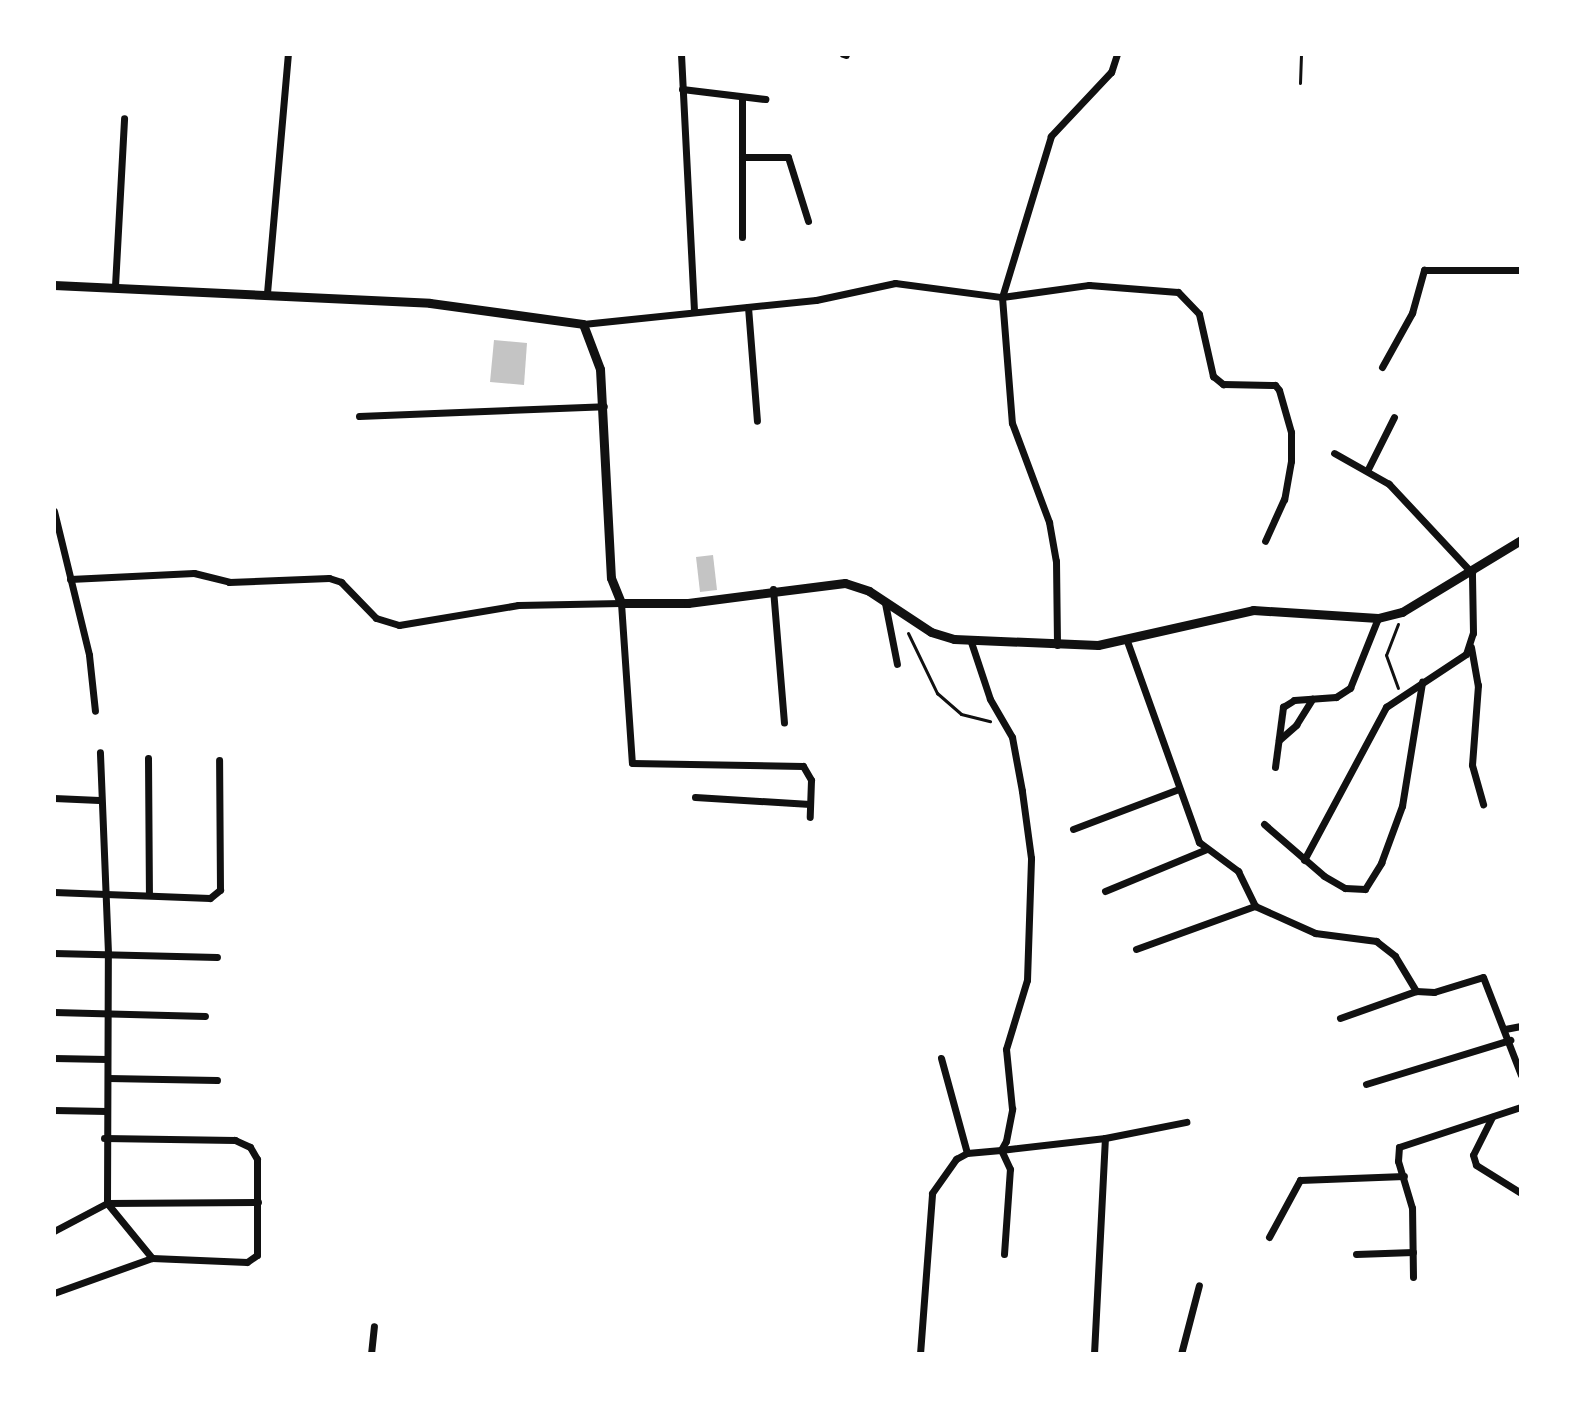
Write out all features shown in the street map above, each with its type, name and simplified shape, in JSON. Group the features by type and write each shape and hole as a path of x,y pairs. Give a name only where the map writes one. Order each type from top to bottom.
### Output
{"street":[{"path":"267,293 288,54"},
{"path":"681,54 694,312"},
{"path":"1057,645 1056,561 1049,522 1012,423 1002,297 1051,136 1111,72 1117,54"},
{"path":"682,89 765,99"},
{"path":"742,97 742,237"},
{"path":"115,286 124,118"},
{"path":"742,157 788,157 808,221"},
{"path":"1382,367 1412,313 1424,270 1521,270"},
{"path":"54,285 430,303 583,324 816,300 895,283 1002,297 1089,285 1178,292 1199,314 1213,376 1223,384 1275,385 1279,390 1291,432 1291,461 1284,499 1265,541"},
{"path":"748,307 757,421"},
{"path":"583,324 596,352 604,406 611,578 621,603 632,763 803,766 811,780 810,817"},
{"path":"359,416 604,406"},
{"path":"1368,469 1394,417"},
{"path":"1334,453 1368,469 1446,540 1472,573 1471,647 1478,685 1472,765 1483,804"},
{"path":"54,511 89,655 95,711"},
{"path":"70,579 194,573 229,582 329,578 341,582 376,618 399,625 518,605 688,603 773,589 857,584 901,616 931,632 971,642 1057,645 1127,641 1263,609 1378,618 1402,612 1472,573 1521,540"},
{"path":"773,589 784,723"},
{"path":"885,603 897,664"},
{"path":"1275,767 1283,707 1312,699 1336,697 1350,688 1378,618"},
{"path":"1127,641 1199,842 1238,871 1255,906 1315,933 1376,941 1395,956 1416,991"},
{"path":"971,642 990,699 1012,737 1031,858 1027,980 1006,1049 1012,1109 1001,1150 1010,1169 1004,1254"},
{"path":"1304,860 1343,779 1386,707 1471,647"},
{"path":"1264,824 1304,860 1345,888 1365,889 1373,880 1412,767 1422,682"},
{"path":"1279,740 1296,725 1312,699"},
{"path":"100,752 99,800 108,953 108,1078 104,1138 107,1203 152,1258"},
{"path":"148,758 149,895"},
{"path":"54,892 210,898 220,890 219,760"},
{"path":"1073,829 1179,789"},
{"path":"695,797 810,804"},
{"path":"54,798 99,800"},
{"path":"1105,891 1207,849"},
{"path":"1136,949 1255,906"},
{"path":"54,953 217,957"},
{"path":"1340,1018 1416,991 1434,992 1483,977 1521,1075"},
{"path":"54,1012 205,1016"},
{"path":"1505,1029 1518,1027"},
{"path":"1366,1084 1510,1040"},
{"path":"54,1058 107,1059"},
{"path":"941,1058 967,1153"},
{"path":"108,1078 217,1080"},
{"path":"1413,1277 1412,1208 1399,1147 1521,1107"},
{"path":"54,1110 107,1111"},
{"path":"1493,1116 1473,1155 1476,1165 1521,1193"},
{"path":"920,1354 932,1193 945,1168 967,1153 1105,1138 1186,1122"},
{"path":"54,1293 152,1258 254,1259 257,1159 244,1143 104,1138"},
{"path":"1094,1354 1105,1138"},
{"path":"1269,1237 1300,1180 1404,1176"},
{"path":"54,1231 107,1203 258,1202"},
{"path":"1356,1254 1413,1252"},
{"path":"1181,1354 1199,1285"},
{"path":"371,1354 374,1326"}],"path":[{"path":"1300,83 1301,54"},
{"path":"1401,696 1386,655 1402,612"},
{"path":"901,616 937,693 961,714 989,720 1012,737"}],"building":[{"path":"494,340 527,343 524,385 490,382"},
{"path":"713,555 717,590 700,592 696,557"}]}
